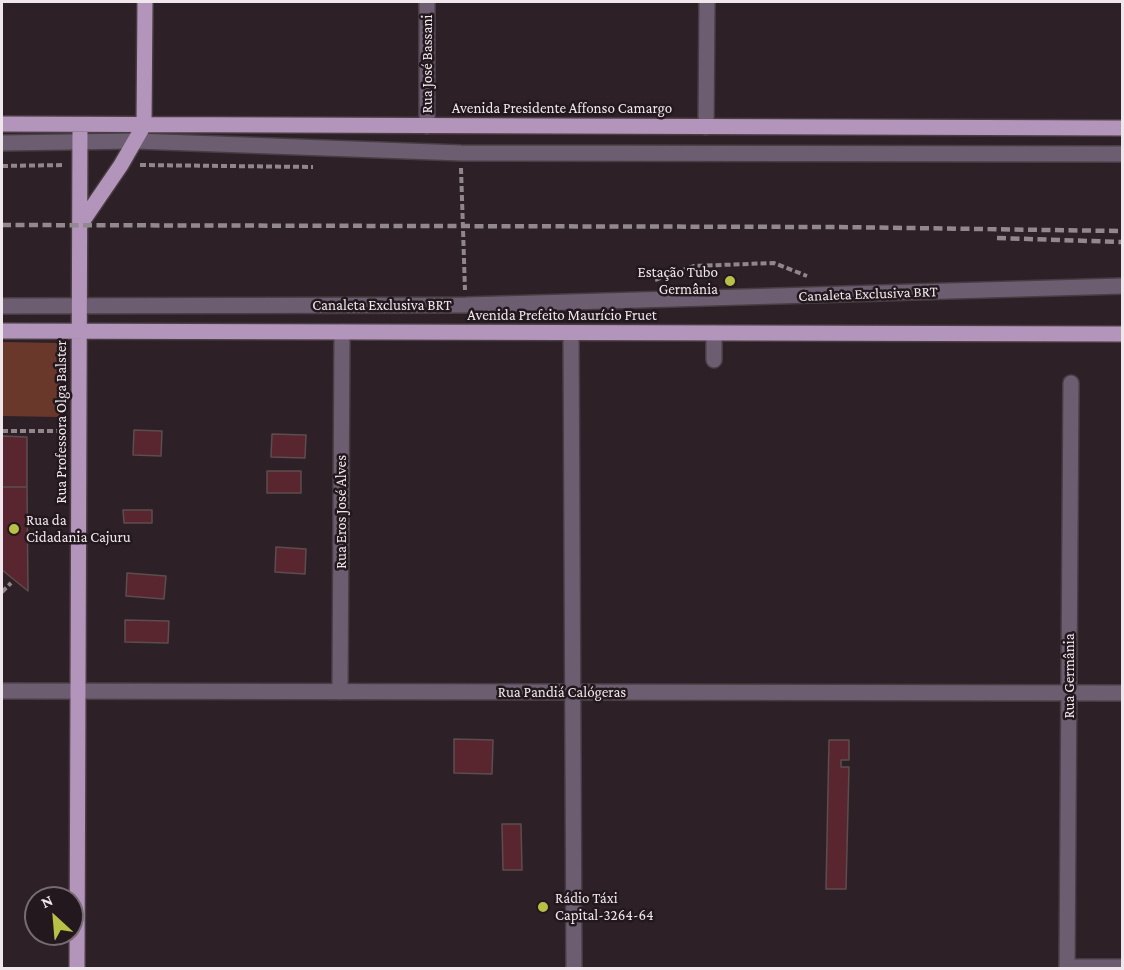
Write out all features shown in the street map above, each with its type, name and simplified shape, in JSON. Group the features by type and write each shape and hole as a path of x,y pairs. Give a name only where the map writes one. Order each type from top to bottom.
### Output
{"main road":[{"path":"80,225 121,165 144,125 145,2"},
{"name":"Avenida Presidente Affonso Camargo","path":"2,124 1122,128"},
{"name":"Rua Professora Olga Balster","path":"77,969 80,125"},
{"name":"Avenida Prefeito Maurício Fruet","path":"2,331 1122,334"}],"street":[{"name":"Rua José Bassani","path":"427,2 427,126"},
{"path":"706,127 707,2"},
{"path":"2,143 135,141 460,153 1122,154"},
{"name":"Canaleta Exclusiva BRT","path":"2,306 1122,286"},
{"name":"Rua Eros José Alves","path":"340,692 342,332"},
{"path":"571,333 574,969"},
{"path":"714,333 714,360"},
{"name":"Rua Germânia","path":"1067,968 1071,383"},
{"name":"Rua Pandiá Calógeras","path":"2,691 1122,693"},
{"path":"1067,968 1122,967"}],"path":[{"path":"460,153 466,297"},
{"path":"647,280 658,280 694,266 774,263 808,277"},
{"path":"454,290 466,297"},
{"path":"2,431 79,431"},
{"path":"2,592 11,583"}],"shaded area":[{"path":"2,342 60,343 60,417 2,416"}],"building":[{"path":"134,430 162,431 161,456 133,455"},
{"path":"272,434 306,435 305,458 271,457"},
{"path":"2,436 27,437 27,487 2,487"},
{"path":"267,471 301,471 301,493 267,493"},
{"name":"Rua da Cidadania Cajuru","path":"2,487 27,487 28,591 2,570"},
{"path":"123,510 152,510 152,523 124,523"},
{"path":"276,547 306,549 305,574 275,572"},
{"path":"127,573 166,576 164,599 126,596"},
{"path":"125,620 169,621 168,643 125,642"},
{"path":"454,739 493,740 492,774 454,773"},
{"path":"829,740 849,740 849,760 841,760 841,767 849,767 846,889 826,889"},
{"path":"502,824 521,824 522,870 503,870"}],"railway":[{"path":"2,225 835,227 1122,231"},
{"path":"997,238 1122,242"}],"place":[{"name":"Estação Tubo Germânia","path":"730,281"},
{"name":"Rua da Cidadania Cajuru","path":"14,529"},
{"name":"Rádio Táxi Capital-3264-64","path":"543,907"}]}
